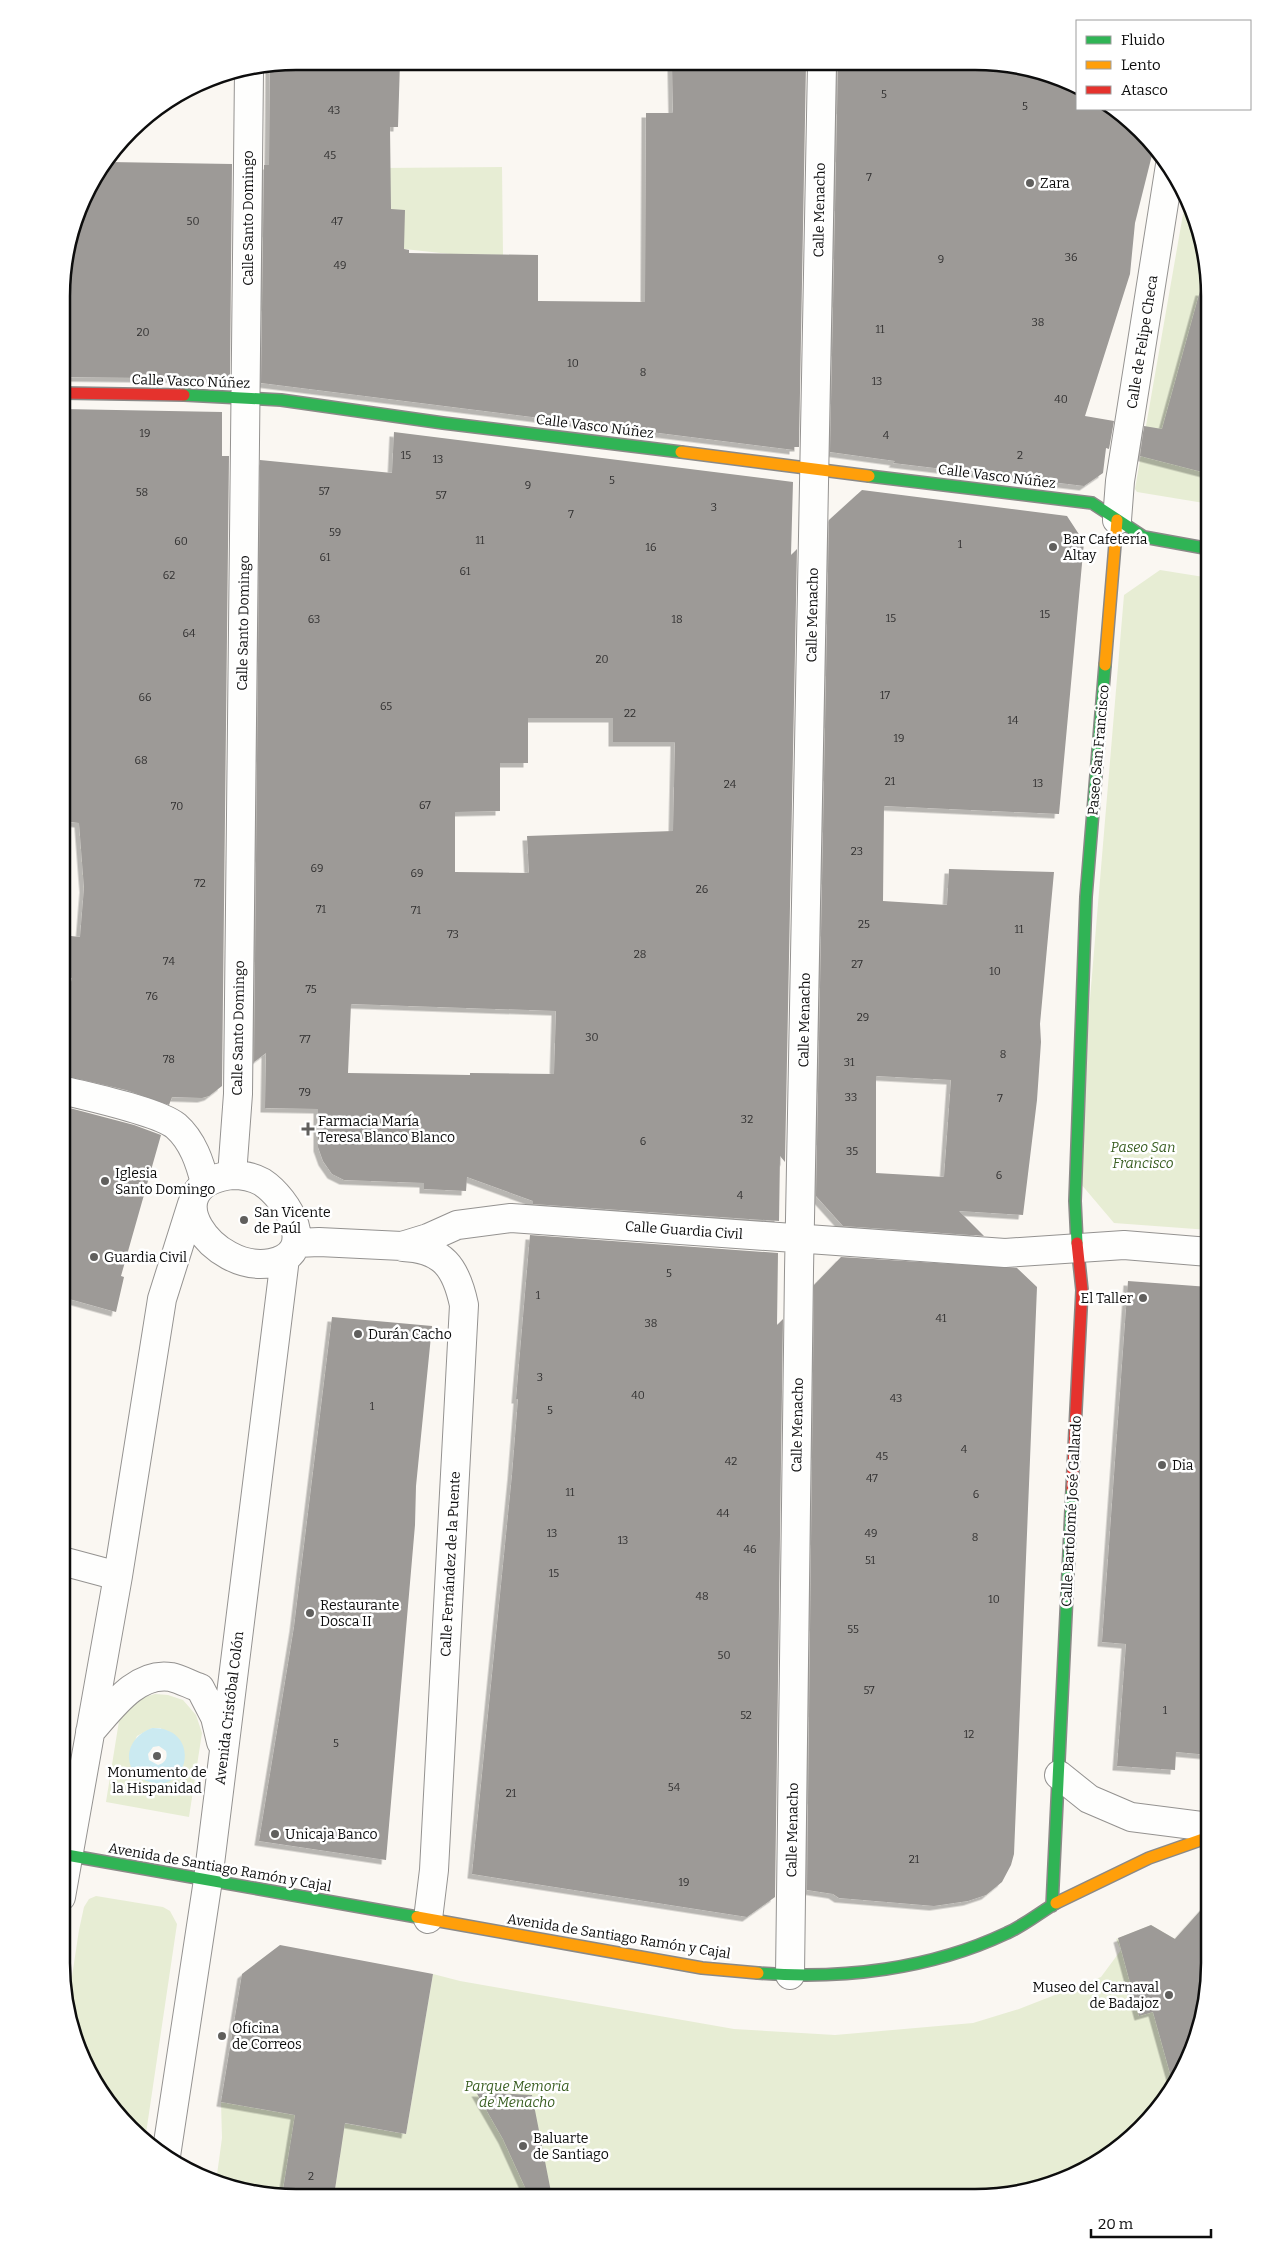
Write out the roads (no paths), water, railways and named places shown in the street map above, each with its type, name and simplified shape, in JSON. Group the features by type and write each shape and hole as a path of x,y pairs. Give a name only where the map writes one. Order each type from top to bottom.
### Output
{"street":[{"name":"Calle Menacho","path":"790,1975 800,1239 822,70"},
{"name":"Calle Santo Domingo","path":"232,1175 238,1094 245,397 248,368 249,75"},
{"name":"Calle de Felipe Checa","path":"1117,520 1120,482 1168,178"},
{"name":"Calle Vasco Núñez","path":"70,393 245,397 1092,503 1117,520"},
{"path":"1117,520 1144,537 1201,547"},
{"name":"Paseo San Francisco","path":"1077,1246 1075,1201 1086,897 1117,520"},
{"path":"70,1092 155,1116 175,1126 189,1141 199,1160 199,1193 196,1224 208,1239 224,1253 238,1260 253,1263 269,1263 291,1250 295,1224 278,1197 261,1182 242,1175 214,1178 199,1193 162,1299 118,1576 90,1732 70,1830"},
{"name":"Calle Guardia Civil","path":"291,1250 319,1242 402,1246 428,1238 458,1225 511,1218 1005,1252 1077,1246"},
{"path":"1077,1246 1124,1245 1201,1251"},
{"name":"Calle Fernández de la Puente","path":"402,1246 418,1247 433,1251 445,1260 460,1288 464,1305 434,1870 428,1919"},
{"name":"Calle Bartolomé José Gallardo","path":"1052,1906 1082,1290 1077,1246"},
{"name":"Avenida Cristóbal Colón","path":"167,2148 208,1880 291,1250"},
{"path":"70,1563 118,1576"},
{"path":"90,1732 121,1698 149,1677 171,1677 200,1688 215,1717 224,1754"},
{"path":"1059,1775 1089,1799 1131,1816 1201,1826"},
{"name":"Avenida de Santiago Ramón y Cajal","path":"70,1855 702,1968 790,1975 846,1973 925,1962 1010,1932 1052,1906 1123,1869 1201,1840"}],"water":[{"path":"152,1728 167,1730 178,1737 183,1747 185,1758 182,1768 176,1777 166,1783 147,1781 133,1771 130,1764 129,1757 132,1745 146,1731","holes":["159,1746 167,1754 164,1762 158,1765 149,1760 148,1754 153,1747"]}],"place":[{"name":"Zara","path":"1030,183"},
{"name":"Bar Cafetería Altay","path":"1053,547"},
{"name":"Farmacia María Teresa Blanco Blanco","path":"308,1129"},
{"name":"Iglesia Santo Domingo","path":"105,1181"},
{"name":"San Vicente de Paúl","path":"244,1220"},
{"name":"Guardia Civil","path":"94,1257"},
{"name":"El Taller","path":"1143,1298"},
{"name":"Durán Cacho","path":"358,1334"},
{"name":"Dia","path":"1162,1465"},
{"name":"Restaurante Dosca II","path":"310,1613"},
{"name":"Monumento de la Hispanidad","path":"157,1756"},
{"name":"Unicaja Banco","path":"275,1834"},
{"name":"Museo del Carnaval de Badajoz","path":"1169,1995"},
{"name":"Oficina de Correos","path":"222,2036"},
{"name":"Baluarte de Santiago","path":"523,2146"}],"park label":[{"name":"Parque Memoria de Menacho","path":"517,2094"}]}
